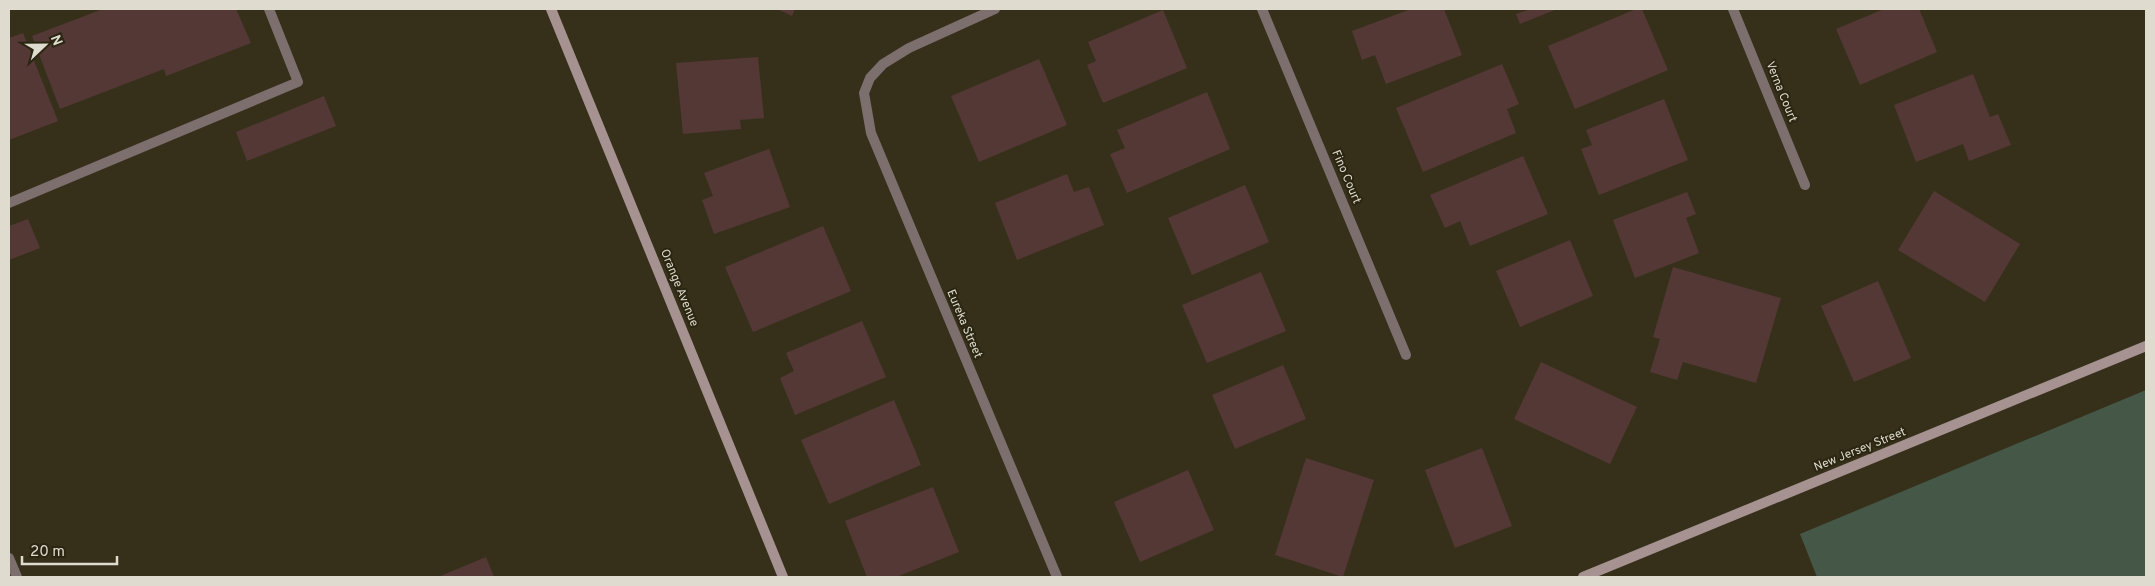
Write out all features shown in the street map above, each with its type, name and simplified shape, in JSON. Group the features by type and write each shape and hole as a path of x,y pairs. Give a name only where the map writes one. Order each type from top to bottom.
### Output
{"street":[{"path":"9,203 298,82 270,9"},
{"name":"Orange Avenue","path":"552,9 783,577"},
{"name":"Eureka Street","path":"994,9 909,48 883,64 870,78 864,93 871,133 1057,577"},
{"name":"Fino Court","path":"1262,9 1406,355"},
{"name":"Verna Court","path":"1733,9 1805,184"},
{"name":"New Jersey Street","path":"1583,577 2146,346"},
{"path":"9,558 17,577"}],"green space":[{"path":"2146,390 2146,577 1817,577 1800,534"}],"building":[{"path":"103,9 236,9 251,43 166,76 164,69 60,109 32,36"},
{"path":"777,9 795,9 792,16"},
{"path":"1411,9 1444,9 1462,55 1386,84 1375,55 1362,60 1352,31"},
{"path":"1530,9 1557,9 1520,24 1516,14"},
{"path":"1636,9 1642,9 1668,70 1575,109 1548,46"},
{"path":"1884,9 1919,9 1937,52 1860,85 1836,29"},
{"path":"1163,10 1187,68 1103,103 1087,65 1096,61 1088,42"},
{"path":"23,33 58,121 9,140 9,38"},
{"path":"758,57 764,118 740,120 741,129 683,134 676,63"},
{"path":"1039,59 1067,125 979,162 951,96"},
{"path":"1502,64 1519,104 1507,109 1516,133 1423,172 1396,108"},
{"path":"1973,74 1990,117 1998,114 2011,145 1969,161 1963,144 1916,162 1894,105"},
{"path":"1207,92 1230,149 1127,193 1110,154 1125,148 1117,130"},
{"path":"324,96 336,126 247,161 236,132"},
{"path":"1664,99 1688,160 1599,195 1581,149 1592,145 1586,130"},
{"path":"769,149 790,207 714,234 702,200 713,196 704,173"},
{"path":"1523,156 1548,214 1470,246 1460,221 1445,228 1430,195"},
{"path":"1067,174 1074,192 1089,187 1104,225 1017,260 995,203"},
{"path":"1245,185 1269,242 1192,275 1168,218"},
{"path":"1934,191 2020,244 1985,302 1898,250"},
{"path":"1687,192 1696,214 1686,218 1699,253 1635,278 1613,220"},
{"path":"28,219 40,248 9,260 9,226"},
{"path":"823,226 851,291 753,332 725,267"},
{"path":"1570,240 1593,296 1520,327 1496,271"},
{"path":"1673,267 1781,298 1756,383 1683,362 1677,380 1650,372 1660,339 1653,337"},
{"path":"1261,272 1286,331 1207,363 1182,305"},
{"path":"1878,281 1911,358 1854,382 1821,306"},
{"path":"862,321 886,377 795,415 780,378 794,371 786,353"},
{"path":"1541,362 1637,407 1610,464 1514,419"},
{"path":"1283,365 1306,419 1235,449 1212,395"},
{"path":"894,400 921,465 829,504 801,440"},
{"path":"1482,448 1512,526 1455,548 1425,470"},
{"path":"1306,458 1374,480 1343,577 1275,555"},
{"path":"1188,470 1214,530 1140,562 1114,502"},
{"path":"933,487 959,552 896,577 867,577 845,521"},
{"path":"486,557 494,577 438,577"}]}
